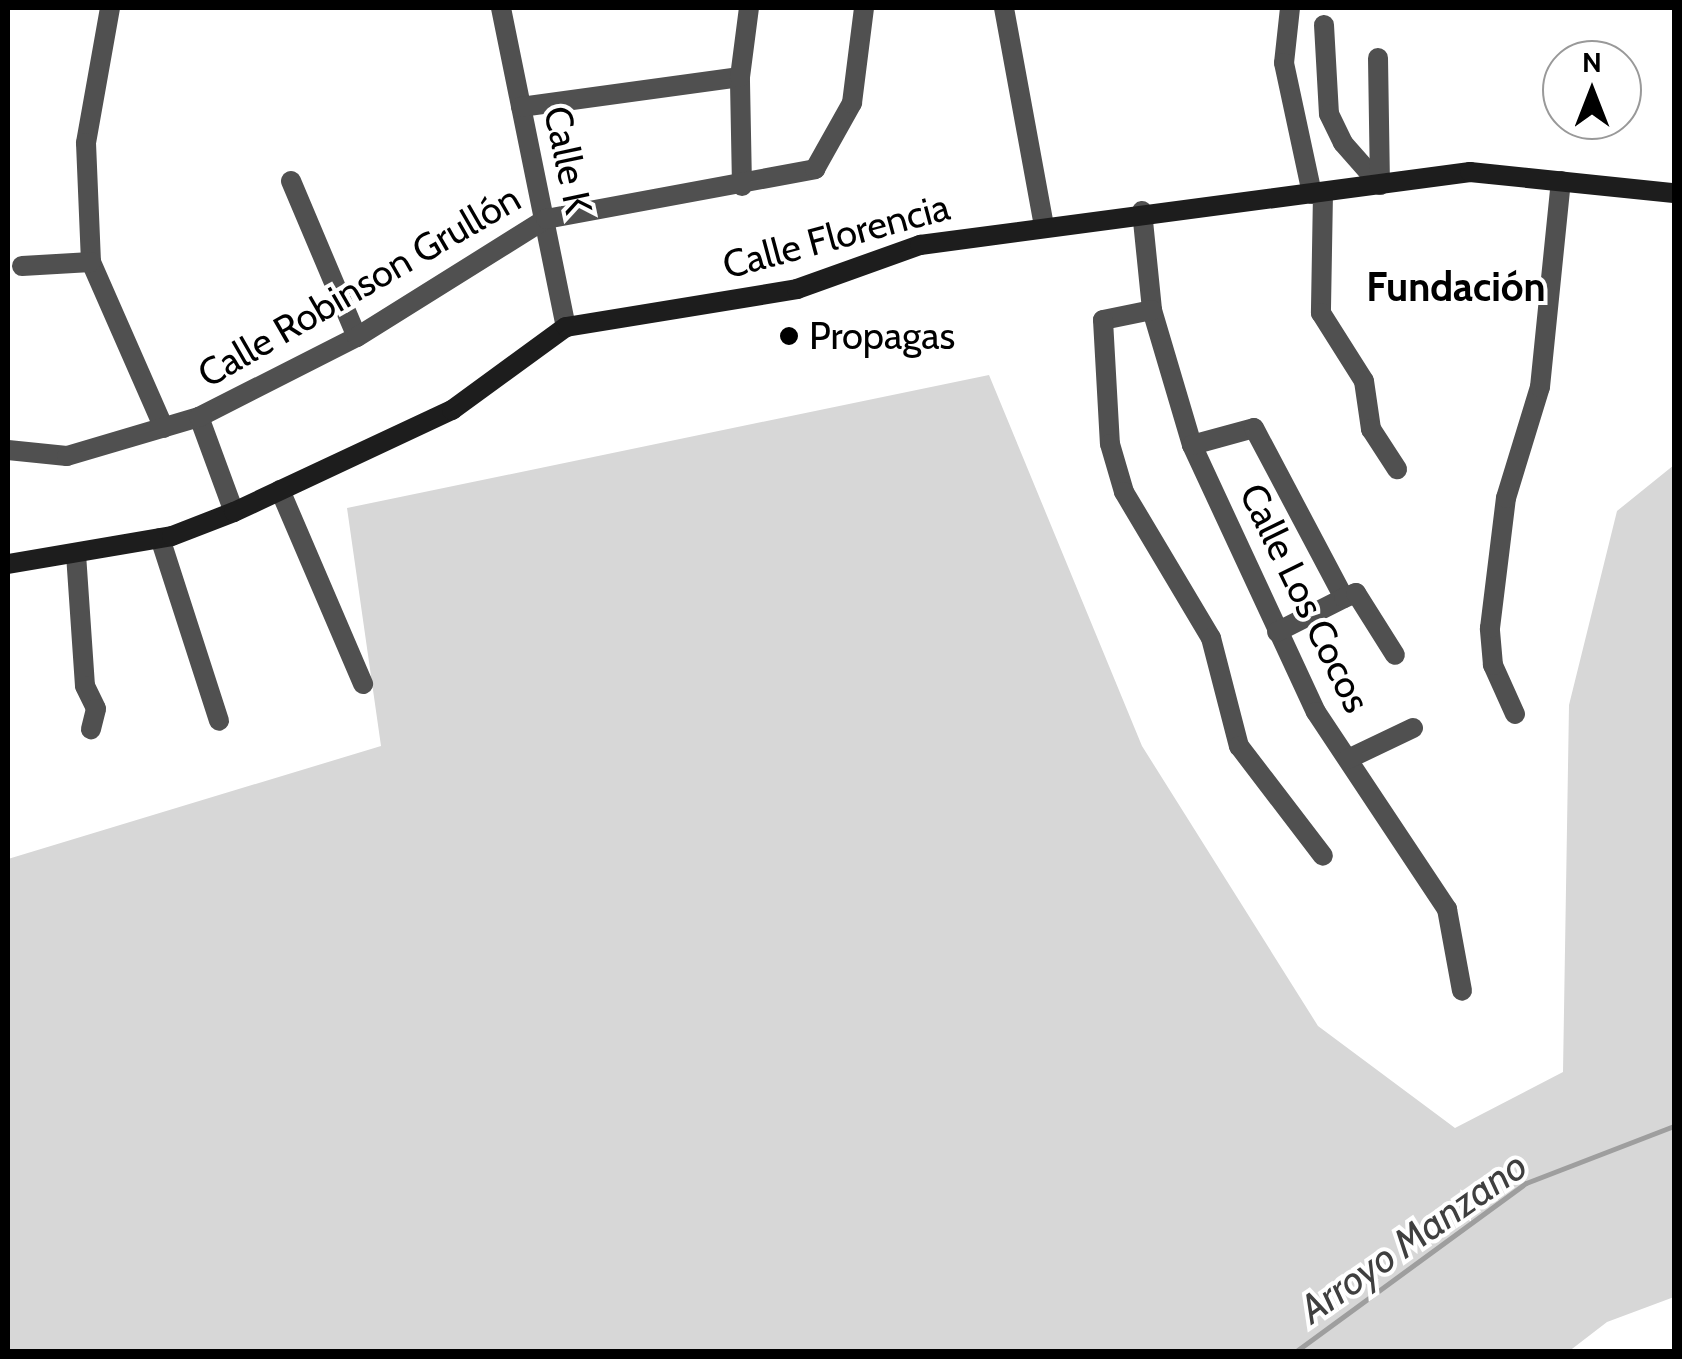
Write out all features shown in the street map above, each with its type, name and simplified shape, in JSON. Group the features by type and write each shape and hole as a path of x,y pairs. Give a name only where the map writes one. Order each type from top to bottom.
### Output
{"street":[{"path":"110,8 86,143 90,262 164,428"},
{"name":"Calle K","path":"501,8 566,327"},
{"path":"742,186 740,77 748,8"},
{"name":"Calle Robinson Grullón","path":"8,450 67,456 199,417 358,337 546,218 742,186 815,169 833,146 852,103 864,8"},
{"path":"1004,8 1044,224"},
{"path":"1290,8 1284,62 1318,194 1322,313 1364,381 1371,429 1397,469"},
{"path":"1324,25 1329,114 1344,143 1380,184"},
{"path":"1378,58 1380,184"},
{"path":"521,108 740,77"},
{"name":"Calle Florencia","path":"8,564 160,538 234,512 452,410 566,327 748,299 816,284 920,245 1044,224 1318,194 1470,172 1674,192"},
{"path":"291,180 358,337"},
{"path":"1515,714 1493,664 1490,628 1506,498 1540,387 1560,181"},
{"name":"Calle Los Cocos","path":"1142,211 1152,310 1192,445 1316,712 1447,908 1462,990"},
{"path":"22,266 90,262"},
{"path":"1152,310 1104,320 1110,444 1124,492 1211,638 1238,746 1322,856"},
{"path":"199,417 234,512"},
{"path":"1192,445 1254,428 1344,598"},
{"path":"280,490 363,684"},
{"path":"160,538 219,721"},
{"path":"76,554 85,686 96,709 91,729"},
{"path":"1278,632 1356,593 1395,655"},
{"path":"1348,759 1413,728"}],"shaded area":[{"path":"989,375 1142,746 1318,1026 1455,1128 1563,1072 1569,705 1617,511 1674,465 1674,1297 1607,1322 1568,1352 8,1352 8,859 381,746 347,508"}],"waterway":[{"name":"Arroyo Manzano","path":"1295,1352 1526,1183 1674,1126"}],"place":[{"name":"Propagas","path":"789,336"}],"district":[{"name":"Fundación","path":"1456,287"}]}
